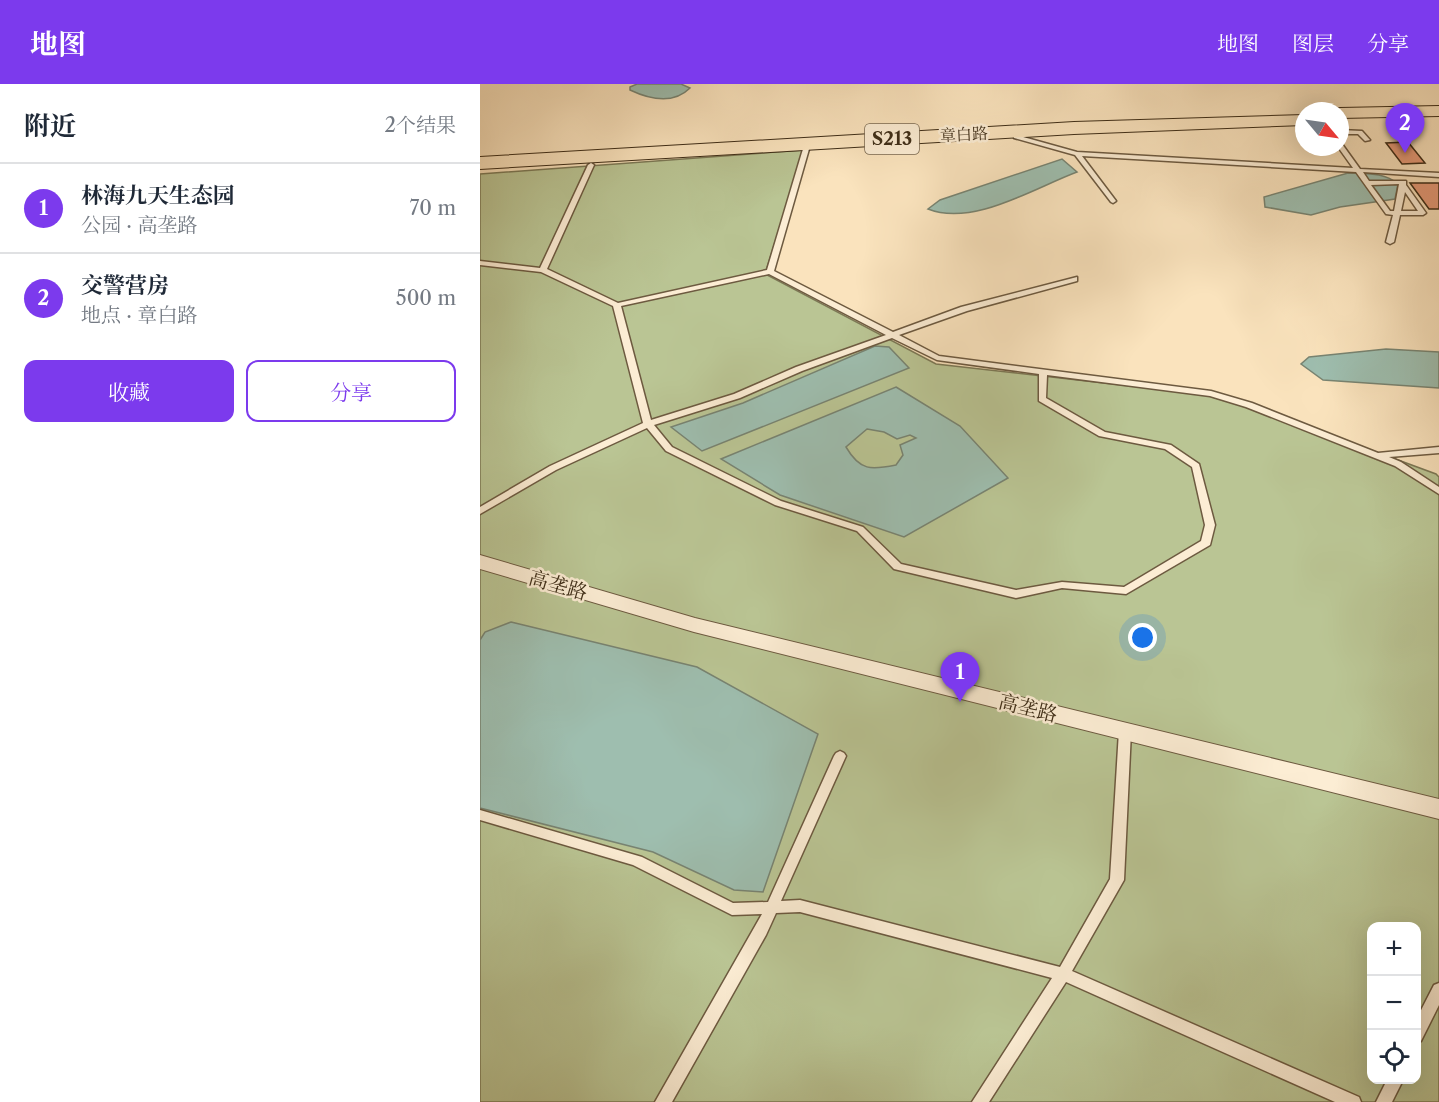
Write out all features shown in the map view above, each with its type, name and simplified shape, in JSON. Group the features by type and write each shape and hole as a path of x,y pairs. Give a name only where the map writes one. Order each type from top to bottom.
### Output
{"highway":[{"path":"1349,113 1439,111"},
{"name":"章白路","path":"480,157 1034,125 1295,114"},
{"path":"1349,119 1439,117"},
{"name":"章白路","path":"480,163 1062,129 1295,120"}],"street":[{"name":"高垄路","path":"480,562 694,625 1439,809"}],"lane":[{"path":"1349,132 1360,132 1367,140"},
{"path":"1016,137 1077,154 1439,175"},
{"path":"770,272 806,149"},
{"path":"1077,154 1113,201"},
{"path":"1348,156 1366,183 1388,213 1423,213 1401,182 1366,183"},
{"path":"543,270 591,165"},
{"path":"1390,242 1406,173"},
{"path":"480,263 543,270 617,305 770,272 937,358 1211,394 1249,405 1398,464 1439,491"},
{"path":"480,511 553,468 648,424 737,396 799,369 964,309 1074,279"},
{"path":"617,305 648,424 669,449 768,498 860,530 898,567 1016,594 1062,585 1126,591 1206,543 1210,525 1196,466 1168,447 1102,434 1042,399 1043,372"},
{"path":"1376,455 1439,450"},
{"path":"980,1102 1063,974 1117,880 1125,731"},
{"path":"663,1102 761,931 840,756"},
{"path":"480,815 637,861 732,909 800,906 1063,974 1353,1102"},
{"path":"1419,1030 1439,990"},
{"path":"1384,1102 1393,1084"}],"green space":[{"path":"804,150 765,274 936,364 1227,397 1439,477 1439,1102 480,1102 480,174"}],"shaded area":[{"path":"637,84 681,84 690,88 676,97 661,99 630,90 630,87"},
{"path":"1062,159 1077,172 1003,203 964,213 946,213 928,209 940,200"},
{"path":"1348,173 1374,174 1393,180 1398,184 1395,199 1340,207 1311,215 1265,207 1264,197"},
{"path":"875,346 889,347 909,368 702,451 671,427 743,403"},
{"path":"1386,349 1439,352 1439,388 1323,380 1301,364 1309,357"},
{"path":"896,387 960,426 1008,478 904,537 780,495 721,459","holes":["867,429 884,432 897,439 910,435 916,438 900,445 903,455 896,465 880,468 861,465 846,447"]},
{"path":"511,622 697,667 818,734 763,892 734,890 653,852 480,808 480,640 485,632"}],"building":[{"path":"1408,142 1425,163 1402,164 1386,143"},
{"path":"1410,183 1439,183 1439,209 1429,209"}],"place":[{"name":"交警营房","path":"1405,153"},
{"name":"林海九天生态园","path":"960,702"}]}
